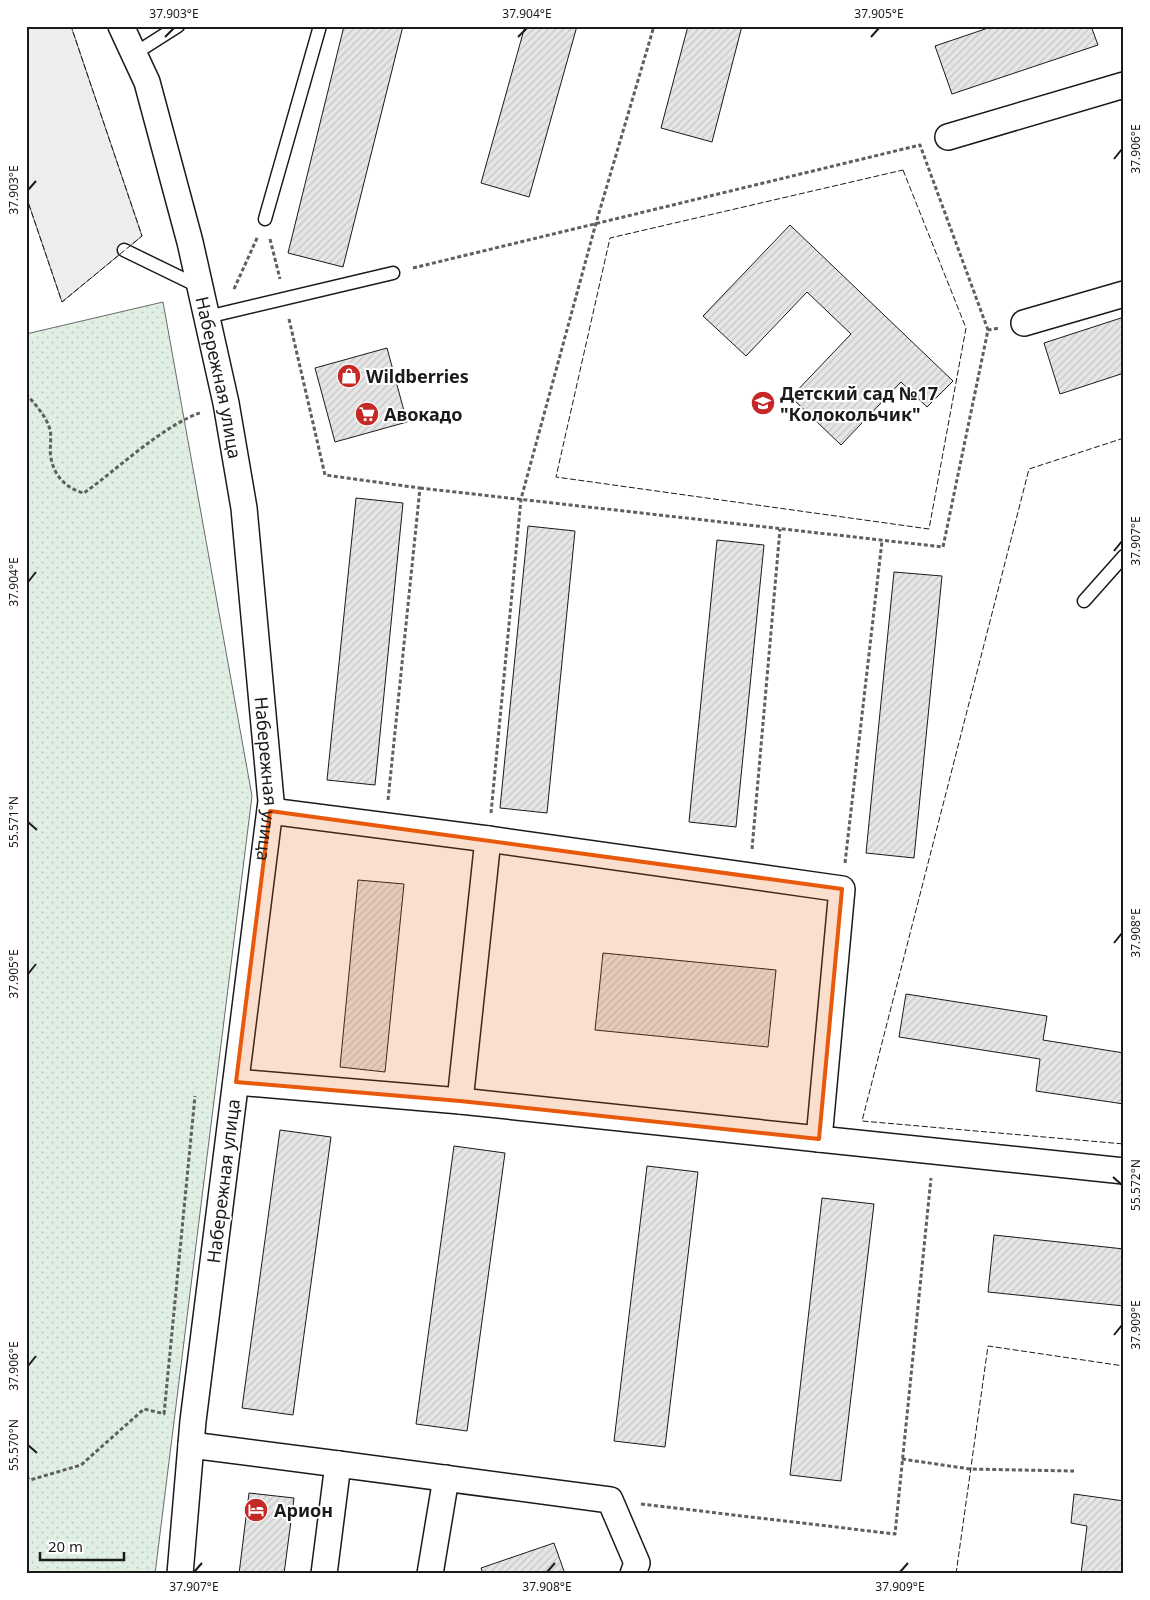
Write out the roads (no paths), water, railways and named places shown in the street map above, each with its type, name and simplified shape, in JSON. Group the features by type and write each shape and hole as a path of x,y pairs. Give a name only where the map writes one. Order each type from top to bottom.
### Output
{"street":[{"name":"Набережная улица","path":"121,26 147,82 200,287 215,316 226,403 244,508 271,801 192,1433 180,1574"},
{"path":"948,137 1124,85"},
{"path":"1024,323 1124,294"},
{"path":"270,811 488,839 842,889 819,1139"},
{"path":"460,1100 488,839"},
{"path":"236,1082 460,1100 1124,1171"},
{"path":"192,1433 338,1464 610,1500 637,1563 633,1574"},
{"path":"324,1574 338,1464"},
{"path":"430,1574 446,1478"}],"lane":[{"path":"134,54 178,26"},
{"path":"265,219 320,26"},
{"path":"124,250 200,287"},
{"path":"215,316 393,273"},
{"path":"1084,601 1124,556"}],"place":[{"name":"Wildberries","path":"349,376"},
{"name":"Детский сад №17 \"Колокольчик\"","path":"763,403"},
{"name":"Авокадо","path":"367,414"},
{"name":"Арион","path":"256,1510"}]}
